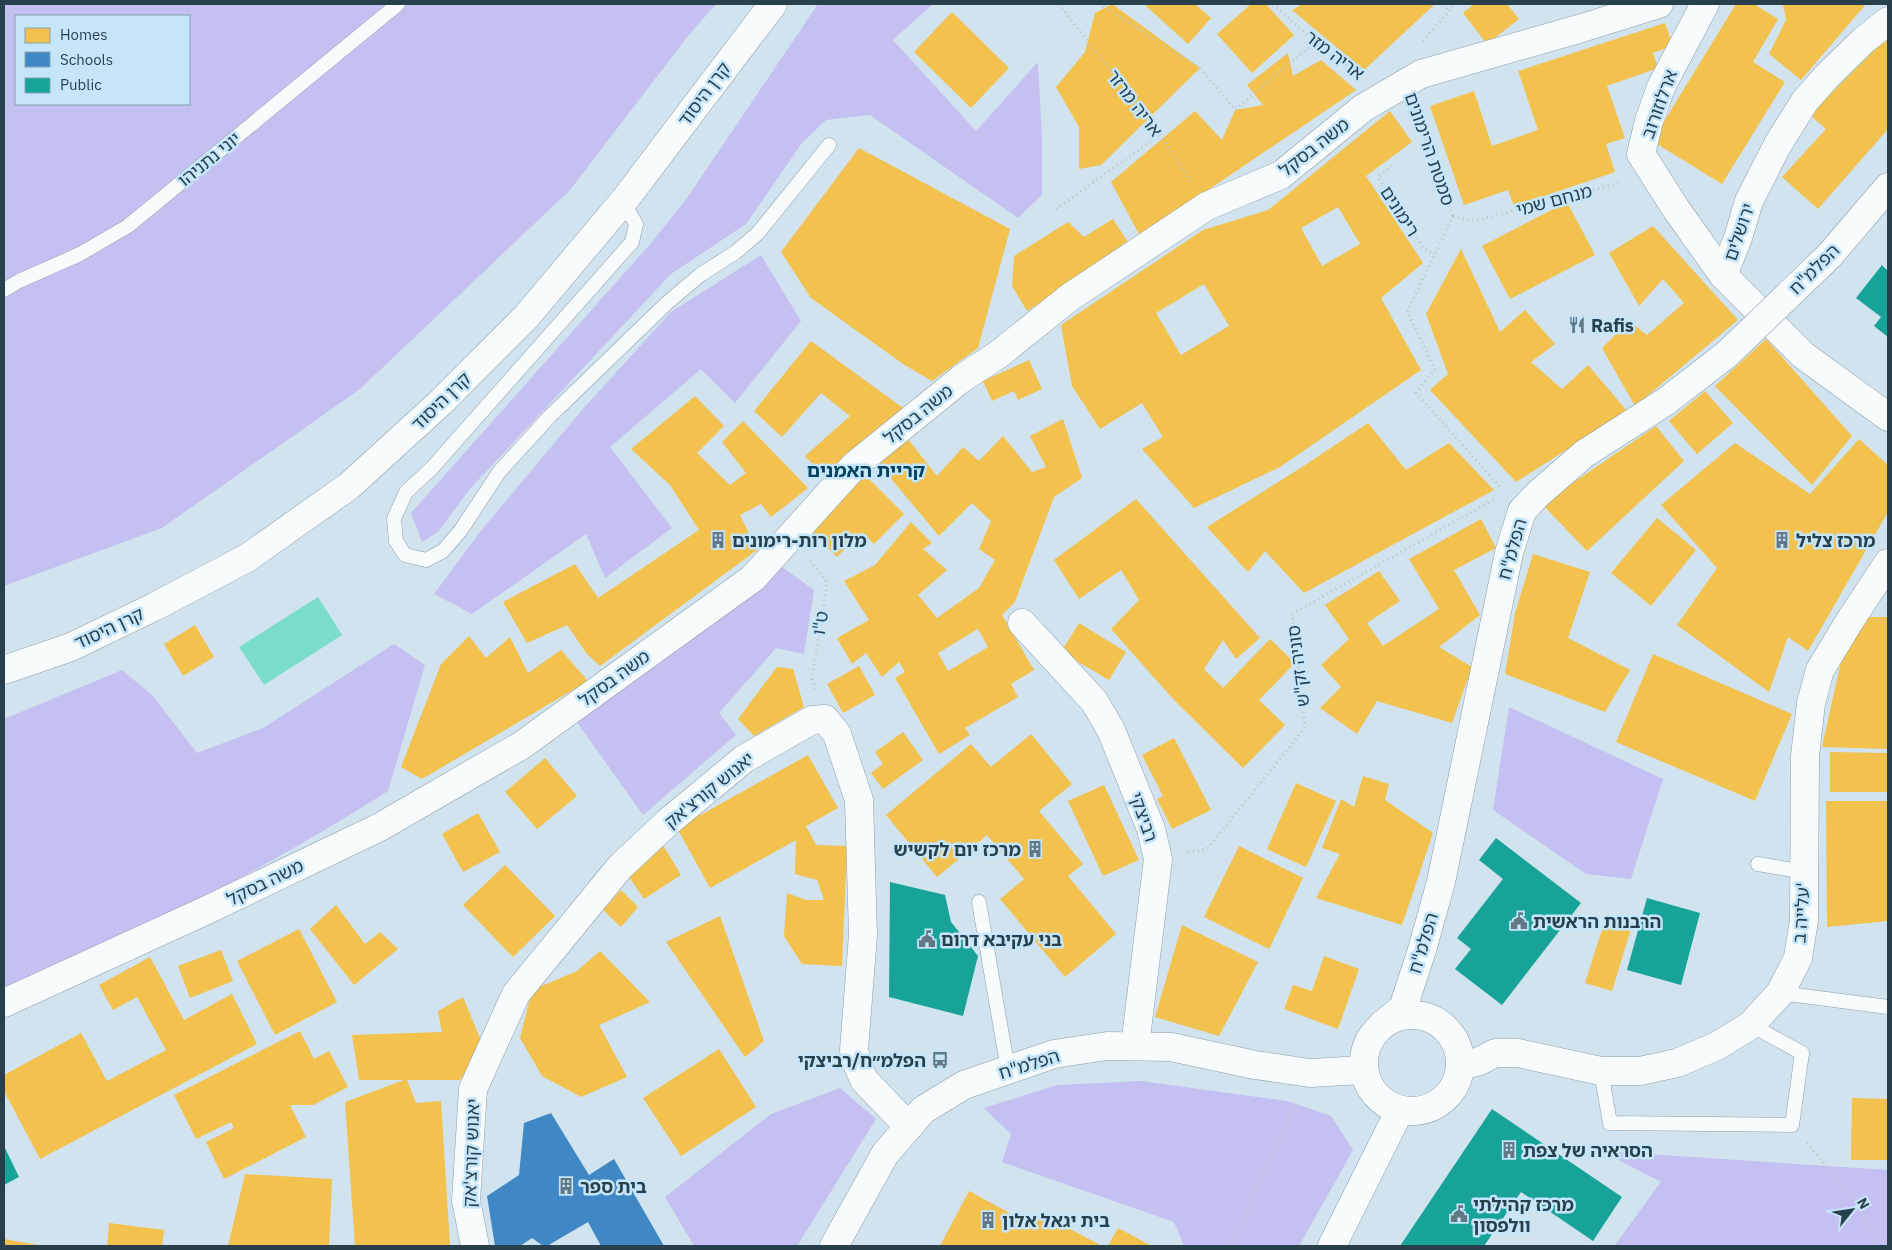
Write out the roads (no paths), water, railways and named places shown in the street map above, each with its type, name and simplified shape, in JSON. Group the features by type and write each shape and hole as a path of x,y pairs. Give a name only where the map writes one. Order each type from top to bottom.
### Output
{"street":[{"name":"קרן היסוד","path":"4,670 71,647 239,563 349,486 440,403 526,318 622,202 773,4"},
{"name":"משה בסקל","path":"4,1003 207,910 380,827 522,745 753,578 855,465 961,379 999,354 1070,297 1207,206 1282,174 1363,108 1406,82 1420,74 1659,4"},
{"name":"ארלוזורוב","path":"1705,4 1661,87 1648,121 1641,154 1676,210 1723,275"},
{"name":"ירושלים","path":"1888,21 1857,46 1805,101 1778,144 1749,201 1738,238 1723,275 1803,355 1888,417"},
{"name":"הפלמ\"ח","path":"1382,1025 1403,1008 1439,891 1508,553 1514,502 1665,402 1726,355 1829,256 1888,187"},
{"name":"עלייה ב'","path":"1461,1066 1480,1061 1495,1053 1518,1053 1601,1071 1640,1071 1677,1063 1717,1046 1751,1026 1780,993 1798,958 1804,920 1805,756 1811,703 1820,670 1888,563"},
{"name":"רביצקי","path":"1022,623 1094,701 1107,723 1151,829 1158,859 1135,1046"},
{"name":"יאנוש קורצ'אק","path":"475,1246 466,1200 473,1089 516,994 620,868 668,822 744,759 812,720 825,719 837,734 859,800 863,935 854,1050 864,1080 909,1127"},
{"path":"1411,1014 1427,1016 1441,1024 1452,1036 1459,1050 1461,1066 1458,1080 1451,1092 1441,1102 1428,1109 1414,1112 1400,1110 1387,1105 1376,1095 1368,1084 1364,1070 1364,1054 1370,1038 1382,1025 1395,1017 1411,1014"},
{"name":"הפלמ\"ח","path":"834,1246 885,1154 923,1110 964,1084 1054,1054 1107,1046 1172,1047 1255,1065 1310,1073 1364,1070"},
{"path":"1332,1246 1400,1110"}],"lane":[{"name":"יוני נתניהו","path":"4,290 19,281 80,254 128,226 398,4"},
{"path":"622,202 636,224 632,242 431,468 406,492 394,519 396,541 405,555 426,560 443,551 461,530 499,472 550,416 667,303 700,275 736,252 758,233 829,145"},
{"path":"1758,864 1804,872"},
{"path":"979,902 1008,1070"},
{"path":"1780,993 1888,1007"},
{"path":"1601,1071 1610,1123 1792,1125 1802,1053 1751,1026"}],"place":[{"name":"Rafis","path":"1577,325"},
{"name":"מלון רות-רימונים","path":"718,540"},
{"name":"מרכז צליל","path":"1782,540"},
{"name":"מרכז יום לקשיש","path":"1035,849"},
{"name":"הרבנות הראשית","path":"1519,921"},
{"name":"בני עקיבא דרום","path":"927,939"},
{"name":"הפלמ״ח/רביצקי","path":"940,1060"},
{"name":"הסראיה של צפת","path":"1509,1150"},
{"name":"בית ספר","path":"566,1186"},
{"name":"מרכז קהילתי וולפסון","path":"1459,1214"},
{"name":"בית יגאל אלון","path":"988,1220"}],"district":[{"name":"קריית האמנים","path":"866,470"}]}
